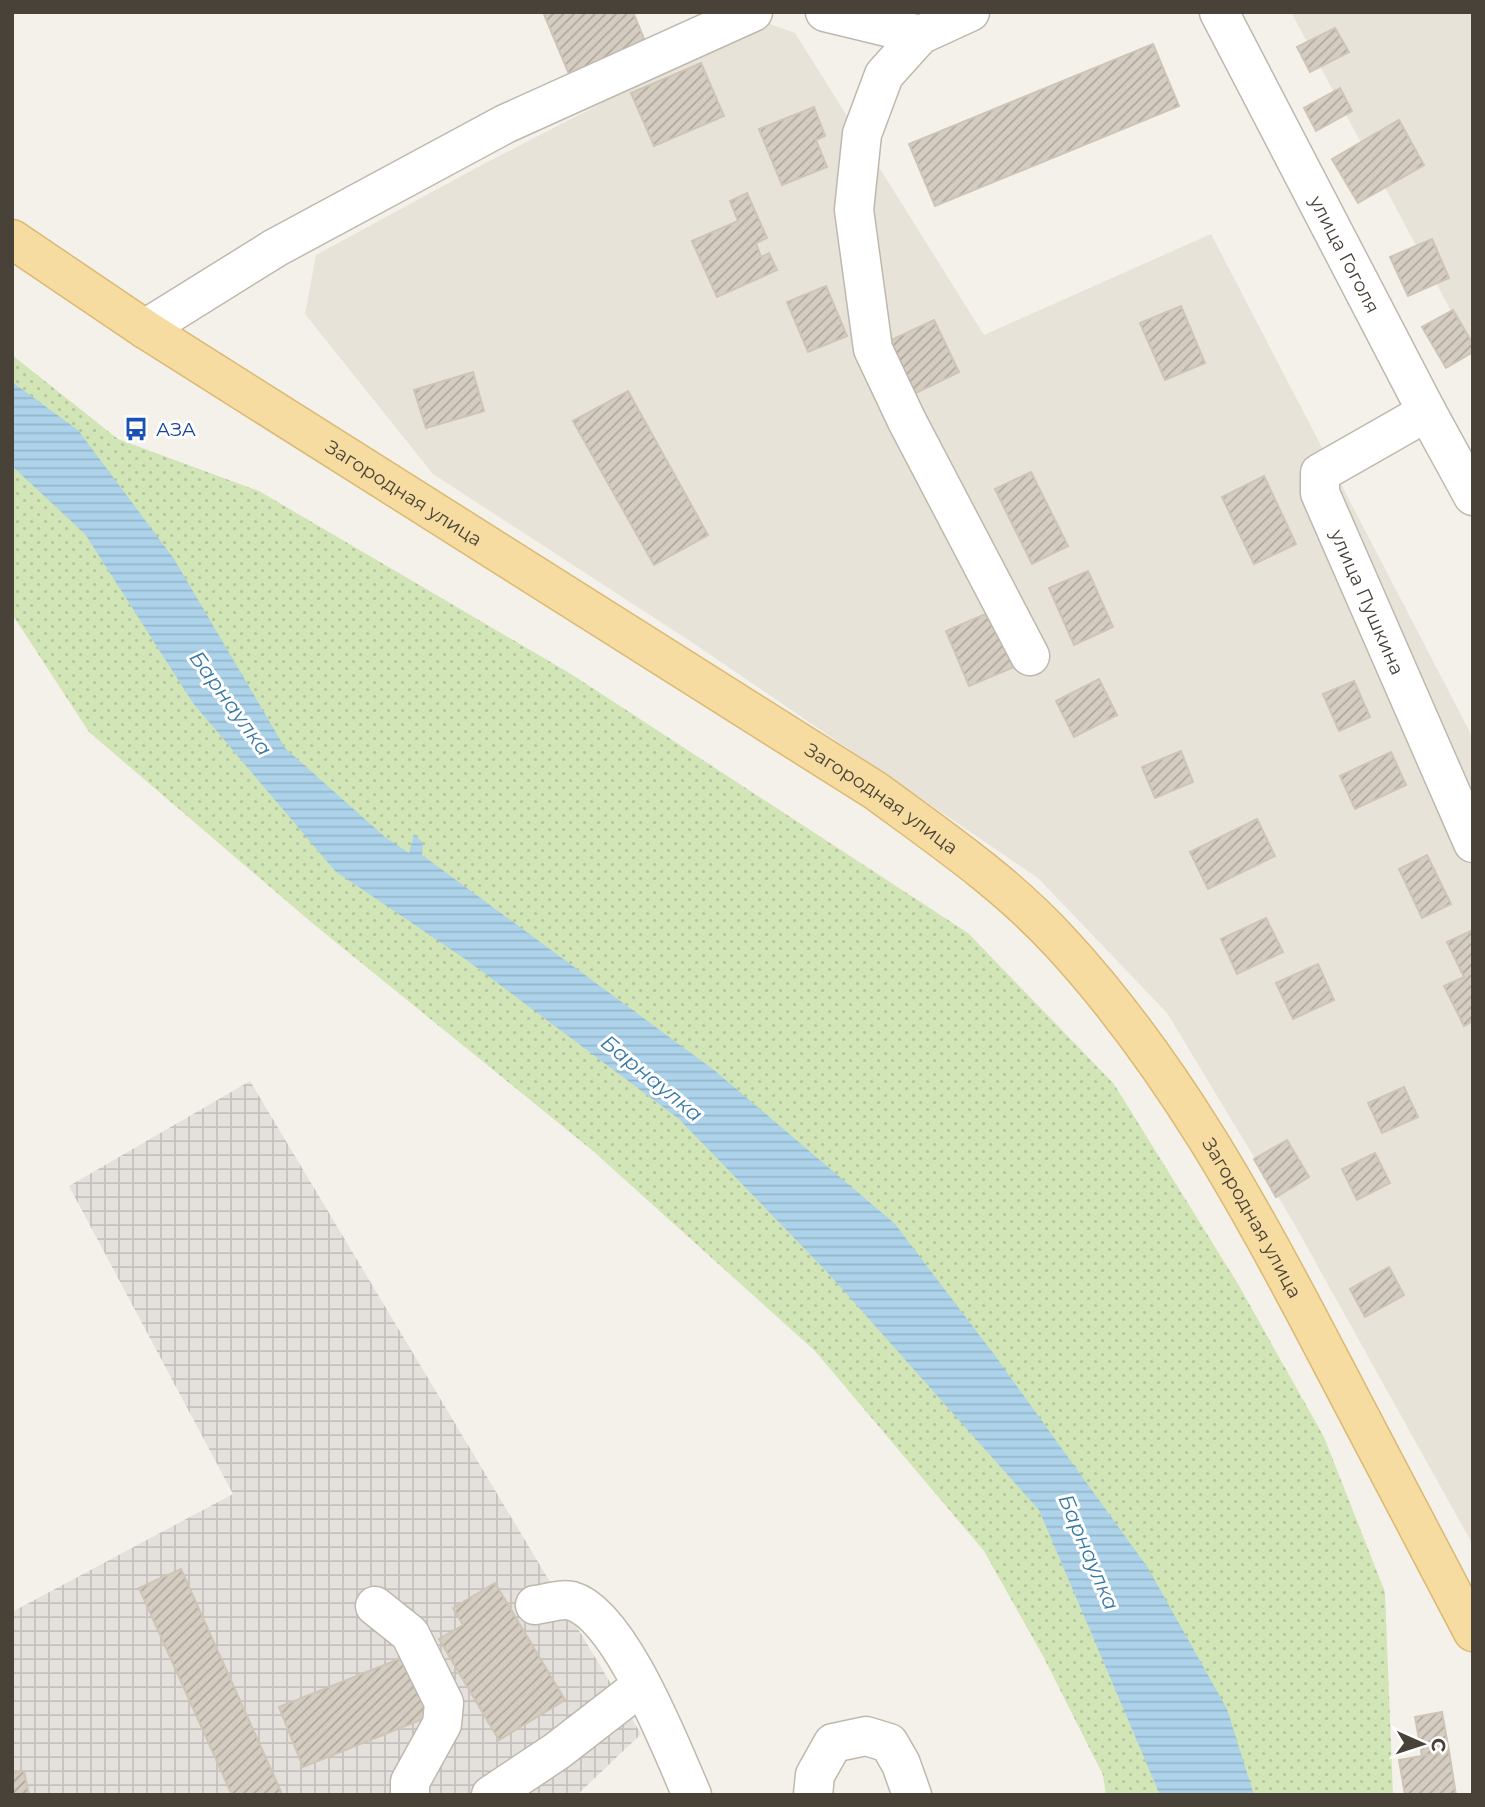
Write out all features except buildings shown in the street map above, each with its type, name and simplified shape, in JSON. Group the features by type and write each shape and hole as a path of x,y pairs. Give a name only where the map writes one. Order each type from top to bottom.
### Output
{"main road":[{"name":"Загородная улица","path":"12,239 145,329 876,791 984,870 1060,941 1136,1032 1214,1148 1287,1278 1473,1632"}],"street":[{"path":"145,329 275,248 505,124 753,12"},
{"path":"825,12 920,34"},
{"path":"970,12 920,34 884,75 862,134 853,210 873,349 907,421 1030,656"},
{"name":"улица Гоголя","path":"1219,12 1473,496"},
{"name":"улица Пушкина","path":"1427,412 1320,473 1320,493 1473,843"},
{"path":"535,1605 570,1600 589,1610 618,1642 657,1714 692,1795"},
{"path":"375,1605 410,1634 444,1703 442,1724 411,1782 410,1795"},
{"path":"491,1795 557,1751 641,1686"},
{"path":"813,1795 815,1775 833,1743 866,1736 889,1743 901,1764 912,1795"}],"shaded area":[{"path":"1291,12 1473,12 1473,352"},
{"path":"761,21 795,33 984,335 1211,234 1473,738 1473,1545 1292,1220 1167,1013 1038,878 693,643 433,474 305,314 316,255 478,167"},
{"path":"250,1081 641,1734 577,1795 12,1795 12,1612 233,1494 69,1186"}],"green space":[{"path":"12,355 118,439 259,491 571,674 968,933 1114,1084 1238,1284 1324,1437 1385,1592 1393,1795 1106,1795 1103,1775 1043,1656 984,1551 815,1351 593,1151 311,922 89,732 12,614"}],"water":[{"name":"Барнаулка","path":"12,382 78,430 174,559 285,748 385,837 409,853 414,834 423,843 422,855 714,1070 895,1224 993,1353 1148,1568 1227,1709 1254,1795 1160,1795 1039,1510 828,1273 679,1119 468,961 335,871 193,703 85,534 12,466"}],"place":[{"name":"АЗА","path":"136,429"}]}
